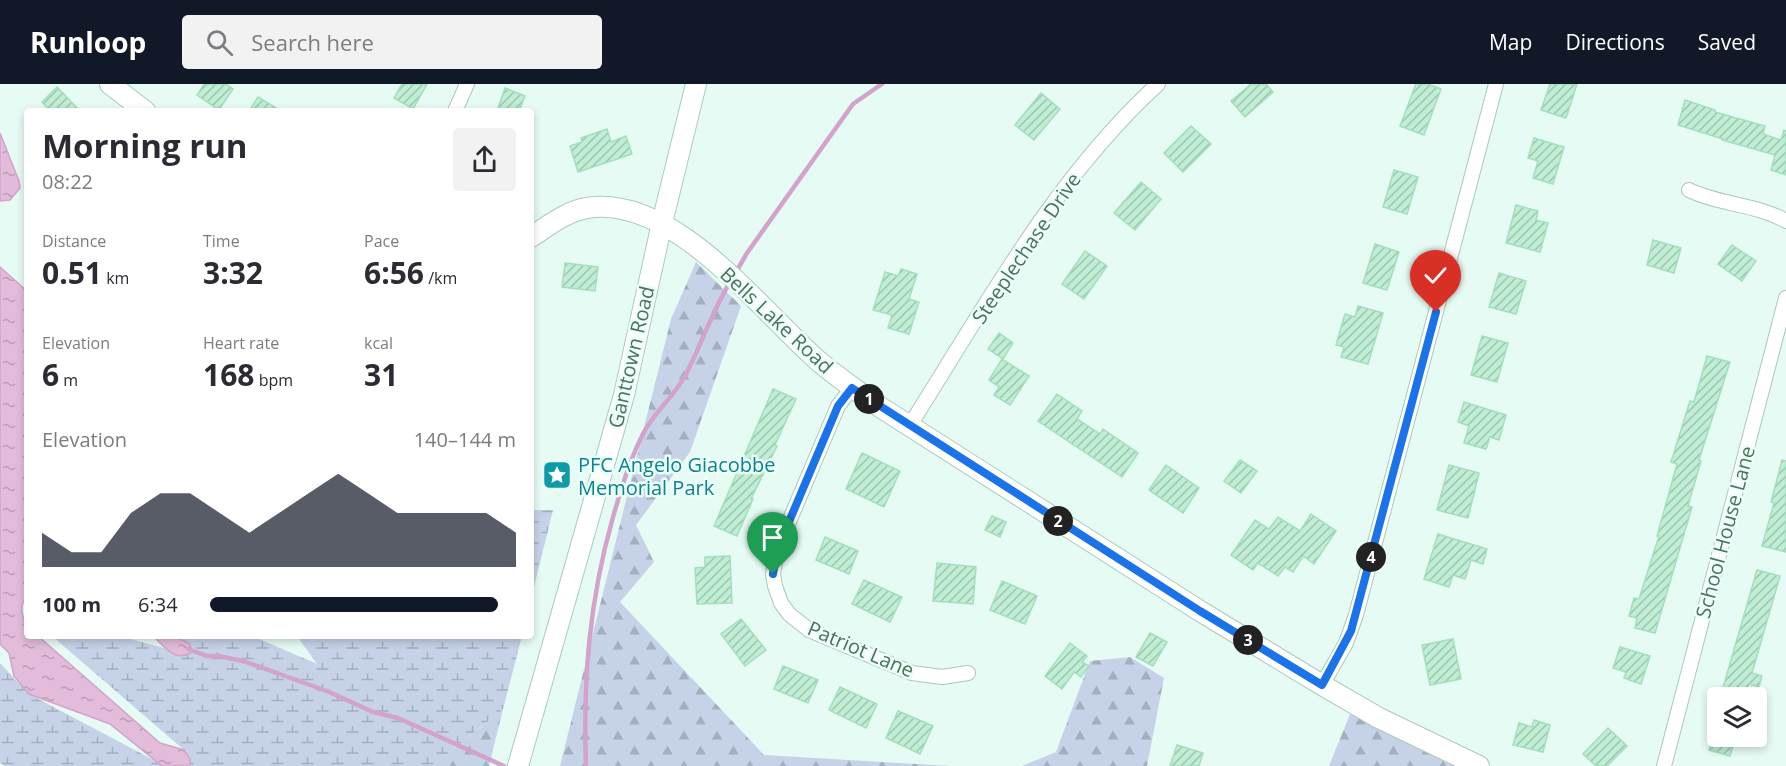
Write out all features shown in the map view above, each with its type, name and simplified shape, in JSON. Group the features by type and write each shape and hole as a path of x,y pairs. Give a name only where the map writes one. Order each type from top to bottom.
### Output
{"street":[{"path":"110,84 141,108"},
{"path":"456,108 467,84"},
{"name":"Ganttown Road","path":"519,763 624,395 696,84"},
{"name":"Steeplechase Drive","path":"910,425 1016,258 1065,187 1105,139 1158,84"},
{"path":"1322,685 1346,643 1356,615 1496,84"},
{"path":"1689,190 1711,200 1743,206 1786,221"},
{"name":"Bells Lake Road","path":"534,235 572,212 586,208 607,207 637,212 662,223 692,243 723,269 815,358 852,388 1190,605 1322,685 1379,718 1479,766"},
{"name":"School House Lane","path":"1664,766 1786,298"},
{"name":"Patriot Lane","path":"852,388 838,406 777,550 773,574 781,603 799,622 821,636 912,672 942,677 968,673"}],"green space":[{"path":"696,262 741,306 690,452 636,525 654,562 620,602 764,755 950,766 560,766 671,319"},
{"path":"534,510 553,510 534,587"},
{"path":"55,639 130,639 186,654 170,639 259,639 317,664 299,639 521,639 503,709 432,766 183,766 184,750"},
{"path":"1130,657 1164,678 1147,766 1022,766 1056,752 1090,661"},
{"path":"0,663 29,694 165,766 5,766 0,763"},
{"path":"503,709 489,766 432,766"},
{"path":"1350,714 1463,766 1329,766"}],"water":[{"path":"0,133 20,188 10,200 0,201"},
{"path":"0,267 24,288 24,601 22,610 24,639 41,639 160,743 184,750 190,759 190,766 162,766 110,724 29,694 14,676 9,653 0,644"},
{"path":"156,639 180,639 190,644 192,652 180,656 166,649"}],"building":[{"path":"204,84 226,84 233,89 220,108 216,108 197,95"},
{"path":"402,84 427,84 414,108 394,98"},
{"path":"1251,84 1266,84 1273,92 1245,117 1231,101"},
{"path":"1416,84 1428,84 1441,89 1424,135 1400,126"},
{"path":"1550,84 1577,84 1566,118 1541,110"},
{"path":"57,87 77,108 47,108 42,102"},
{"path":"505,88 525,96 520,108 498,108"},
{"path":"1041,93 1060,109 1034,140 1015,125"},
{"path":"258,97 276,108 251,108"},
{"path":"1685,100 1715,110 1715,112 1765,126 1763,134 1781,140 1784,130 1786,131 1786,175 1771,170 1775,155 1678,125"},
{"path":"1191,126 1211,144 1183,172 1164,153"},
{"path":"607,129 611,142 626,136 632,154 578,172 570,146 582,142 581,138"},
{"path":"1534,138 1564,147 1553,184 1533,178 1538,161 1528,158"},
{"path":"1394,170 1418,177 1407,214 1383,207"},
{"path":"1141,182 1161,199 1135,230 1114,213"},
{"path":"1516,205 1538,211 1536,220 1548,223 1540,252 1506,243"},
{"path":"1653,240 1681,248 1674,273 1647,265"},
{"path":"1375,244 1399,252 1387,290 1363,283"},
{"path":"1732,245 1756,261 1742,281 1718,264"},
{"path":"1085,251 1107,266 1084,299 1062,284"},
{"path":"565,263 598,267 595,291 562,287"},
{"path":"901,269 917,274 909,299 919,302 909,334 888,328 892,315 873,310 885,272 898,276"},
{"path":"1499,273 1526,281 1516,314 1489,307"},
{"path":"1358,306 1383,313 1368,364 1341,357 1344,347 1336,345 1345,314 1355,317"},
{"path":"999,333 1013,343 1003,359 988,349"},
{"path":"1482,336 1508,343 1497,382 1471,375"},
{"path":"1707,356 1730,362 1699,460 1701,461 1688,506 1692,507 1655,633 1635,628 1637,618 1629,616 1634,598 1639,599 1659,536 1657,536 1677,464 1671,462 1690,401 1694,402"},
{"path":"1002,359 1029,376 1010,405 994,395 999,387 989,380"},
{"path":"773,389 796,399 737,536 714,526"},
{"path":"1057,394 1082,411 1077,419 1100,434 1103,429 1138,453 1122,477 1038,421"},
{"path":"1464,402 1506,415 1499,440 1490,437 1486,449 1464,443 1469,426 1458,422"},
{"path":"862,453 900,471 884,507 846,489"},
{"path":"1240,460 1257,471 1241,493 1224,481"},
{"path":"1782,460 1786,461 1786,552 1762,546 1774,503 1771,502"},
{"path":"1166,465 1199,488 1183,513 1149,490"},
{"path":"1449,465 1479,473 1468,518 1437,510"},
{"path":"1311,514 1336,531 1314,564 1303,556 1293,572 1285,567 1278,576 1258,563 1253,570 1231,555 1255,520 1269,529 1278,517 1300,531"},
{"path":"992,516 1006,522 1000,537 985,530"},
{"path":"1438,534 1487,549 1483,564 1471,560 1465,579 1453,575 1449,587 1424,579"},
{"path":"825,537 858,551 849,574 816,560"},
{"path":"730,556 732,603 697,604 695,568 705,567 705,557"},
{"path":"937,563 976,567 973,604 933,601"},
{"path":"1757,570 1780,576 1752,673 1762,676 1759,687 1749,684 1748,687 1723,687"},
{"path":"864,580 902,597 890,622 852,604"},
{"path":"1002,581 1037,596 1025,624 990,610"},
{"path":"741,619 766,650 745,666 721,634"},
{"path":"1150,633 1167,642 1153,666 1136,657"},
{"path":"1453,639 1461,679 1430,685 1422,645"},
{"path":"1070,643 1087,656 1082,662 1089,666 1081,677 1074,672 1062,689 1045,676"},
{"path":"1620,647 1650,656 1641,684 1624,678 1626,672 1613,668"},
{"path":"783,666 818,680 808,703 774,689"},
{"path":"840,687 877,704 866,728 829,710"},
{"path":"898,711 933,726 920,754 886,738"},
{"path":"1534,720 1550,725 1543,752 1513,745 1519,723 1532,727"},
{"path":"1608,728 1627,746 1607,766 1596,766 1583,754"},
{"path":"1177,745 1203,753 1199,766 1170,766"},
{"path":"1710,747 1733,747 1730,756 1709,750"}],"waterway":[{"path":"736,272 747,253 853,104 882,84"},
{"path":"586,766 589,641 598,580 616,507 629,466 646,428 685,376 730,282"},
{"path":"188,649 207,656 243,661 327,691 373,712 398,718 504,766"}],"place":[{"name":"PFC Angelo Giacobbe Memorial Park","path":"557,475"}],"route":[{"path":"773,574 777,550 838,406 852,388 1200,611 1322,685 1346,643 1356,615 1436,312"}]}
